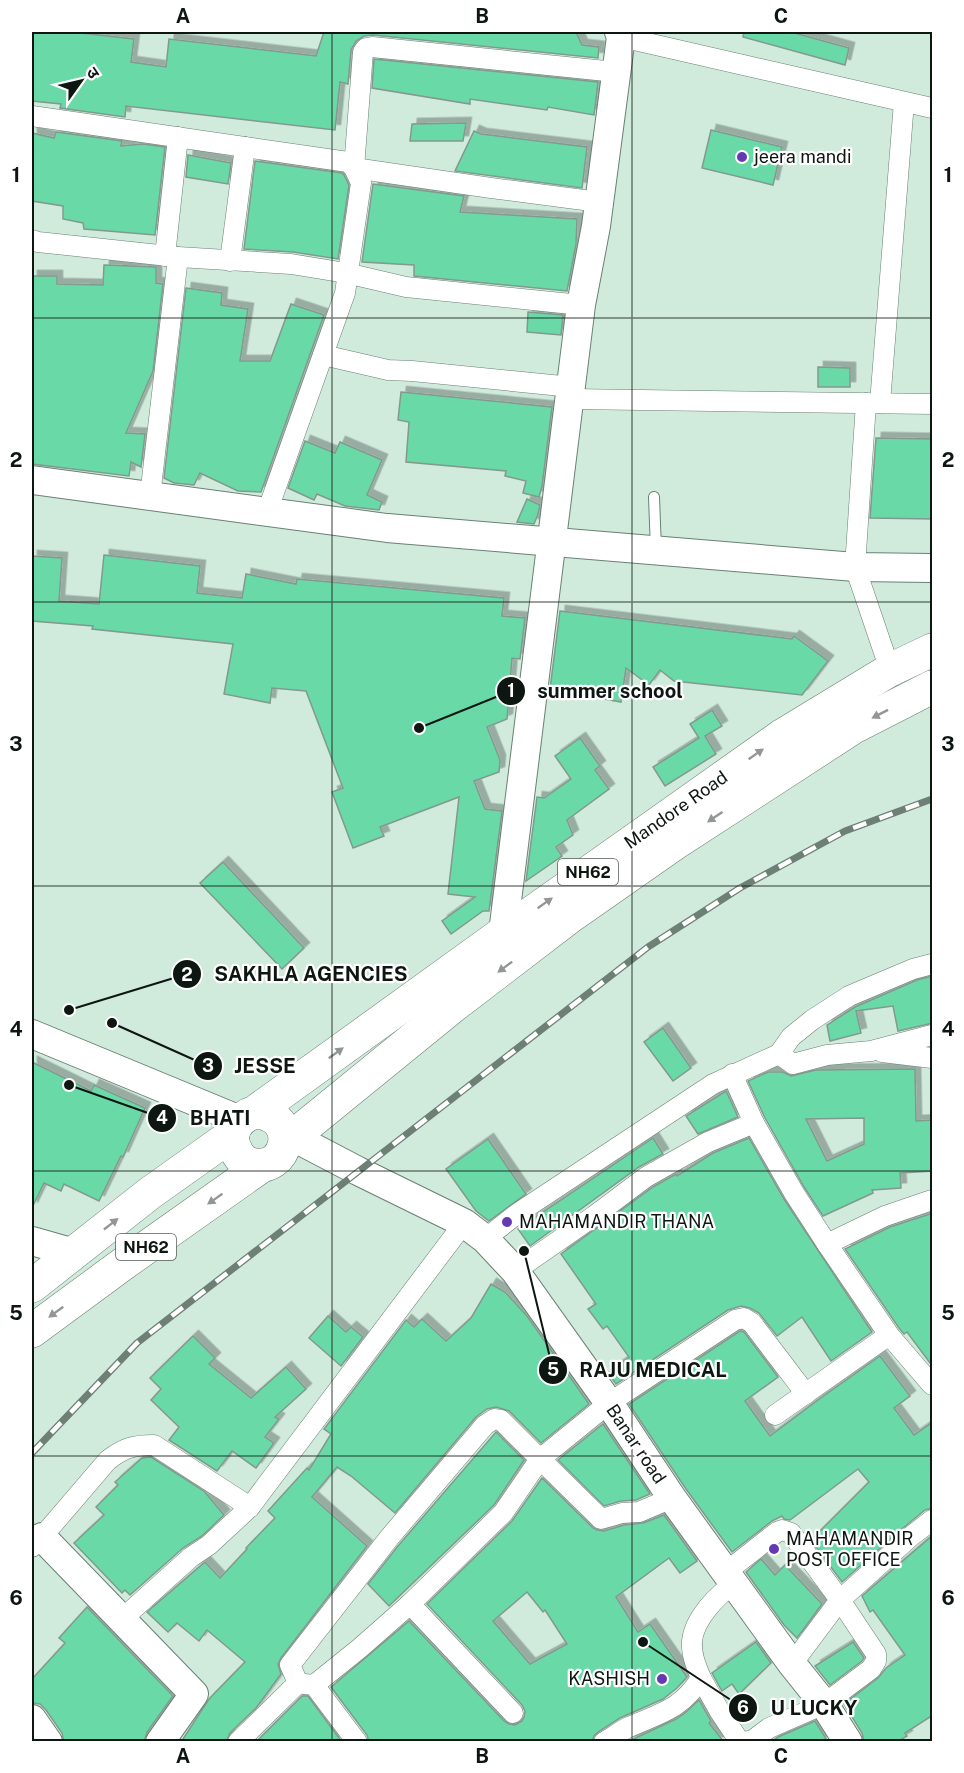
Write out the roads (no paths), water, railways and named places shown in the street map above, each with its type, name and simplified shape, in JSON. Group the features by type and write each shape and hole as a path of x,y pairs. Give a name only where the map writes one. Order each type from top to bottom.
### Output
{"highway":[{"name":"Mandore Road","path":"32,1286 243,1122 503,933 783,735 921,669"},
{"name":"Mandore Road","path":"32,1331 280,1148 452,1007 571,916 674,844 854,727 921,669"},
{"path":"265,1113 274,1117 281,1124 285,1133 280,1148 253,1165 244,1161 237,1154 233,1144 243,1122 265,1113"}],"street":[{"path":"503,933 581,305 599,202 620,34 933,108"},
{"path":"354,168 363,52 366,48 616,72"},
{"path":"904,102 855,567 921,669"},
{"path":"32,116 348,162 354,168 361,183 346,273 345,293 267,512"},
{"path":"150,496 172,257 178,137"},
{"path":"230,261 245,147"},
{"path":"354,168 599,202"},
{"path":"32,240 172,257 291,264 346,273 406,287 581,305"},
{"path":"323,355 388,370 424,372 571,393 933,404"},
{"path":"32,480 387,528 855,567 933,568"},
{"path":"122,1619 250,1507 475,1231 518,1213 712,1084 779,1054 791,1037 849,996 913,969 933,964"},
{"path":"32,1034 243,1122"},
{"path":"779,1054 793,1064 828,1055 871,1051 933,1035"},
{"path":"871,1051 933,1058"},
{"path":"732,1074 754,1123 827,1245 889,1335 932,1384"},
{"path":"515,1271 646,1177 708,1142 754,1123"},
{"name":"Banar road","path":"280,1148 358,1171 475,1231 515,1271 609,1403 672,1498 792,1664 824,1704 848,1742"},
{"path":"827,1245 885,1216 933,1200"},
{"path":"32,1241 74,1253"},
{"path":"238,1742 306,1684 360,1648 410,1604 503,1513 540,1459 609,1403 735,1320 744,1318 752,1323 806,1394"},
{"path":"775,1416 889,1335"},
{"path":"357,1742 290,1665 389,1538 485,1425 494,1419 501,1420 601,1519 622,1513 639,1512 672,1498"},
{"path":"160,1742 194,1694 122,1619 37,1542 108,1460 121,1450 137,1445 154,1445 250,1507"},
{"path":"792,1664 840,1600 910,1537 933,1520"},
{"path":"782,1530 790,1533 840,1600 876,1654 876,1661 871,1669 824,1704 769,1728 753,1740 742,1742 720,1712 700,1678 693,1659 692,1639 708,1609 730,1578 777,1532 782,1530"},
{"path":"410,1604 513,1713"},
{"path":"609,1740 627,1728 667,1712 694,1688 700,1678"},
{"path":"32,1719 48,1742"}],"lane":[{"path":"654,497 656,550"}],"railway":[{"path":"32,1453 137,1343 648,947 740,888 845,831 932,799"}],"place":[{"name":"jeera mandi","path":"742,157"},
{"name":"summer school","path":"419,728"},
{"name":"SAKHLA AGENCIES","path":"69,1010"},
{"name":"JESSE","path":"112,1023"},
{"name":"BHATI","path":"69,1085"},
{"name":"MAHAMANDIR THANA","path":"507,1222"},
{"name":"RAJU MEDICAL","path":"524,1251"},
{"name":"MAHAMANDIR POST OFFICE","path":"774,1549"},
{"name":"U LUCKY","path":"643,1642"},
{"name":"KASHISH","path":"662,1679"}]}
